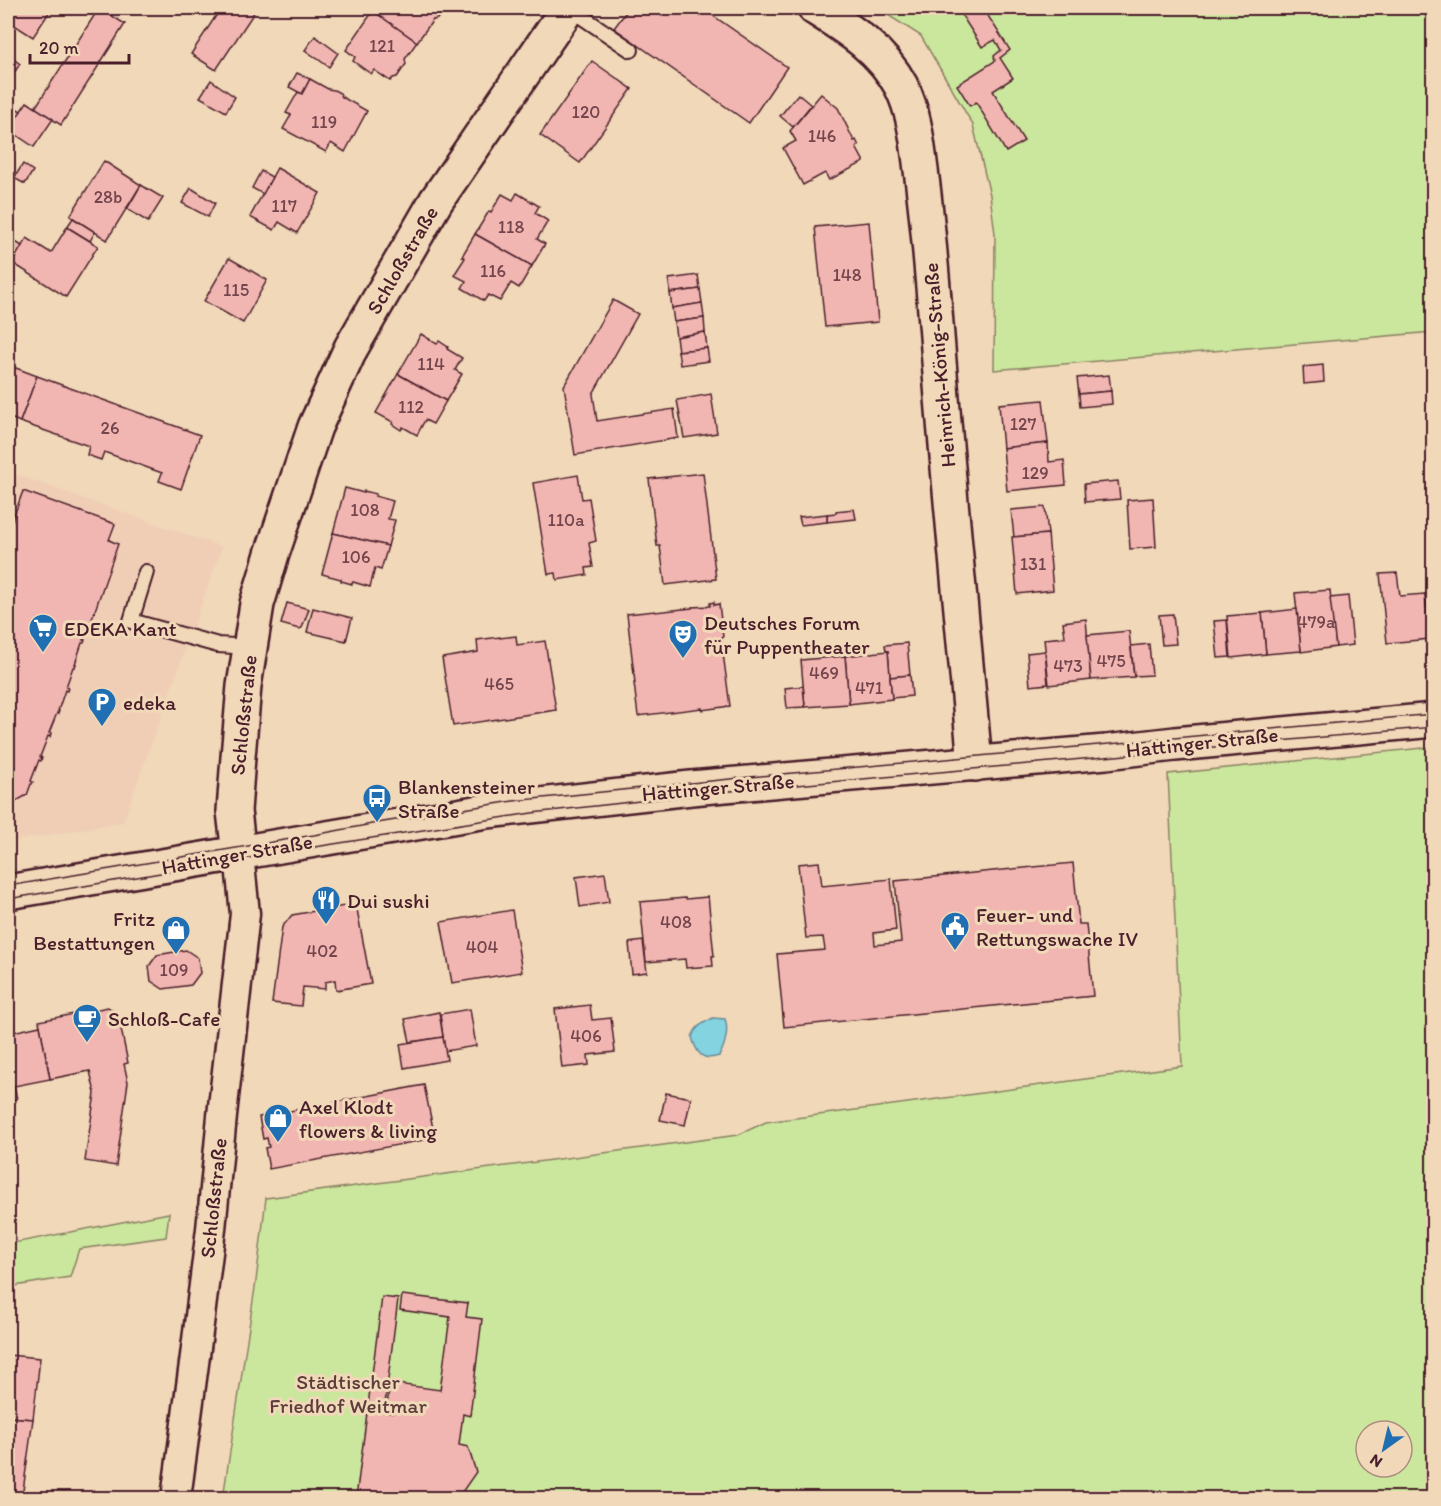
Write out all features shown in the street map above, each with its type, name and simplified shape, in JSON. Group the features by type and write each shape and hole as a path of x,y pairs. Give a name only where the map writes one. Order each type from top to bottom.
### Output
{"main road":[{"name":"Schloßstraße","path":"239,854 234,811 244,686 250,647 260,594 311,437 351,348 436,201 568,8"},
{"name":"Heinrich-König-Straße","path":"815,8 852,31 879,55 902,87 912,116 927,220 975,764"},
{"name":"Hattinger Straße","path":"8,892 514,808 691,788 975,764 1434,720"}],"street":[{"name":"Schloßstraße","path":"176,1498 208,1252 245,914 239,854"}],"lane":[{"path":"568,8 631,50"},
{"path":"146,572 131,621 218,645 250,647"}],"shaded area":[{"path":"17,475 222,547 123,822 8,842 8,501"}],"green space":[{"path":"877,8 1433,8 1433,332 994,370 995,234 990,195 973,125 921,36"},
{"name":"Städtischer Friedhof Weitmar","path":"1433,747 1433,1498 223,1498 256,1281 266,1198 738,1135 766,1122 1182,1066 1168,774"},
{"path":"169,1213 166,1237 79,1249 70,1277 8,1287 8,1244"}],"water":[{"path":"713,1018 725,1019 725,1043 719,1056 708,1058 698,1051 692,1037 698,1027"}],"building":[{"path":"8,8 52,8 33,37 8,21"},
{"path":"99,8 125,24 61,125 35,108"},
{"path":"221,8 257,8 216,70 191,54"},
{"path":"375,8 445,8 417,42 373,11"},
{"path":"629,8 702,8 787,67 749,123 614,28"},
{"path":"957,8 983,8 1010,50 1000,58 1013,78 993,91 1024,141 1006,152 976,102 970,106 957,85 995,61 994,56 1001,50 995,40 982,47"},
{"path":"373,11 417,42 405,59 406,64 397,77 390,81 374,70 371,74 353,61 355,57 346,50"},
{"path":"315,36 338,53 329,67 305,50"},
{"path":"8,55 20,64 8,82"},
{"path":"592,61 632,89 580,163 540,135"},
{"path":"297,73 310,79 302,94 289,87"},
{"path":"310,79 340,93 342,97 367,111 345,152 331,143 326,152 283,129 291,115 286,113 298,92 302,94"},
{"path":"211,80 235,97 226,112 200,97"},
{"path":"798,94 811,105 793,127 780,116"},
{"path":"821,94 838,108 854,141 856,140 859,146 856,147 864,162 829,180 825,173 803,185 783,148 796,141 790,131"},
{"path":"27,102 53,119 34,147 8,129"},
{"path":"9,104 21,111 11,126 8,124"},
{"path":"104,161 141,185 107,240 70,216"},
{"path":"23,164 33,171 25,184 14,178"},
{"path":"277,168 320,193 297,233 279,222 274,230 250,217"},
{"path":"261,171 272,177 263,194 252,188"},
{"path":"141,185 163,198 148,222 127,209"},
{"path":"191,188 215,203 208,217 182,203"},
{"path":"517,193 539,206 535,213 548,221 537,239 545,244 532,266 475,234 502,194 513,200"},
{"path":"73,218 95,232 90,241 67,227"},
{"path":"869,222 878,322 825,327 815,227"},
{"path":"67,227 98,246 66,297 11,262 27,238 51,253"},
{"path":"475,234 532,266 519,288 511,283 500,301 488,295 484,301 462,288 466,281 454,275 465,258 462,256"},
{"path":"8,237 22,246 8,270"},
{"path":"229,258 267,280 243,323 204,301"},
{"path":"698,275 700,289 670,293 669,279"},
{"path":"700,289 702,303 672,308 670,293"},
{"path":"613,300 638,314 593,394 597,421 674,409 678,438 575,455 564,386"},
{"path":"702,303 704,318 674,322 672,308"},
{"path":"704,318 705,332 676,337 674,322"},
{"path":"705,332 707,348 678,351 676,337"},
{"path":"421,334 437,344 439,341 462,358 455,370 462,374 446,401 398,374"},
{"path":"707,348 709,361 680,365 678,351"},
{"path":"8,365 37,376 20,422 8,417"},
{"path":"1323,365 1324,382 1304,384 1303,367"},
{"path":"398,374 446,401 433,424 425,420 417,435 403,427 401,430 392,424 393,422 376,413"},
{"path":"1109,375 1111,391 1079,394 1077,378"},
{"path":"37,376 200,435 181,489 159,481 162,473 104,452 101,460 87,455 89,446 20,422"},
{"path":"1111,391 1112,404 1080,407 1079,394"},
{"path":"711,394 717,433 684,438 677,400"},
{"path":"1043,400 1048,443 1003,448 999,404"},
{"path":"1048,443 1049,462 1064,460 1066,485 1007,491 1003,448"},
{"path":"703,473 716,579 665,585 660,546 657,546 649,479"},
{"path":"578,475 582,499 589,498 596,541 589,543 593,567 586,568 587,575 557,580 556,573 548,574 533,483"},
{"path":"1118,481 1120,499 1085,502 1084,484"},
{"path":"345,488 376,494 375,496 393,501 388,519 395,520 388,546 333,533"},
{"name":"EDEKA Kant","path":"23,491 115,524 109,540 118,544 93,620 90,622 66,687 67,691 65,690 58,714 49,733 51,733 50,737 48,736 40,757 41,761 39,760 31,781 33,782 27,795 13,803 8,801 8,532"},
{"path":"1153,498 1156,547 1130,549 1127,500"},
{"path":"1045,507 1048,534 1014,537 1011,510"},
{"path":"854,509 856,519 827,522 827,514"},
{"path":"827,514 827,522 801,525 799,517"},
{"path":"333,533 388,546 381,570 375,568 370,587 353,582 352,584 322,574"},
{"path":"1048,534 1053,590 1017,594 1012,537"},
{"path":"1397,573 1400,596 1425,594 1430,639 1387,643 1380,574"},
{"path":"1330,590 1336,647 1301,652 1295,593"},
{"path":"1434,593 1434,638 1430,639 1425,594"},
{"path":"1348,596 1353,645 1336,647 1330,598"},
{"path":"714,602 714,605 719,604 730,706 638,716 627,614 710,606 710,603"},
{"path":"287,603 309,609 302,628 281,624"},
{"path":"313,608 352,618 346,641 307,632"},
{"path":"1297,609 1301,651 1266,654 1262,613"},
{"path":"1262,613 1266,654 1231,658 1227,616"},
{"path":"1173,614 1176,644 1162,645 1159,615"},
{"path":"1086,619 1091,680 1049,685 1044,639 1065,637 1063,622"},
{"path":"1227,620 1230,657 1218,658 1214,621"},
{"path":"1129,631 1134,677 1091,680 1087,635"},
{"path":"516,636 517,645 545,641 556,710 453,726 442,658 478,652 477,640"},
{"path":"907,643 910,675 890,677 888,651 885,645"},
{"path":"1149,644 1152,675 1134,676 1131,646"},
{"path":"888,651 892,699 849,704 845,656"},
{"path":"1045,651 1048,684 1030,686 1027,653"},
{"path":"845,656 849,704 805,707 801,660"},
{"path":"910,675 912,696 892,698 890,677"},
{"path":"803,686 805,707 787,708 785,688"},
{"path":"819,862 822,886 891,879 896,930 874,933 875,945 901,942 895,881 1073,863 1079,924 1086,924 1093,996 784,1027 777,954 825,950 823,937 806,938 798,864"},
{"path":"605,873 609,902 580,907 576,877"},
{"path":"707,896 714,956 712,956 713,966 686,968 685,959 646,962 640,902"},
{"path":"356,904 371,984 336,990 335,980 325,982 325,989 303,987 301,1006 272,1003 282,927 292,915"},
{"path":"512,910 522,972 452,983 441,922"},
{"path":"643,941 647,972 632,974 629,943"},
{"path":"186,950 198,958 200,973 191,985 163,989 151,981 149,966 157,955"},
{"path":"590,1005 592,1020 611,1018 615,1052 588,1055 589,1065 562,1068 555,1009"},
{"path":"108,1007 118,1014 128,1063 124,1064 128,1082 116,1166 85,1161 95,1093 90,1071 50,1079 39,1021"},
{"path":"470,1009 476,1046 445,1051 440,1014"},
{"path":"439,1012 443,1037 410,1042 405,1019"},
{"path":"40,1026 50,1079 14,1086 17,1099 8,1101 8,1033"},
{"path":"443,1037 447,1060 404,1068 400,1044"},
{"path":"424,1085 435,1138 269,1169 265,1148 269,1147 267,1138 263,1139 259,1117"},
{"path":"666,1093 691,1098 685,1125 660,1120"},
{"path":"402,1295 468,1303 466,1317 482,1319 470,1416 463,1414 459,1445 468,1447 476,1472 460,1495 356,1498 382,1297 398,1299 384,1412 393,1413 394,1406 387,1405 390,1383 440,1390 450,1317 400,1310"},
{"path":"8,1355 40,1358 33,1419 8,1417"},
{"path":"8,1417 33,1419 22,1498 8,1498"}],"tram line":[{"path":"8,886 513,801 1434,714"},
{"path":"8,899 289,851 532,813 730,791 1434,727"}],"place":[{"name":"EDEKA Kant","path":"43,654"},
{"name":"Deutsches Forum für Puppentheater","path":"683,660"},
{"name":"edeka","path":"102,728"},
{"name":"Blankensteiner Straße","path":"377,824"},
{"name":"Dui sushi","path":"326,926"},
{"name":"Feuer- und Rettungswache IV","path":"955,952"},
{"name":"Fritz Bestattungen","path":"176,956"},
{"name":"Schloß-Cafe","path":"87,1044"},
{"name":"Axel Klodt flowers & living","path":"278,1144"}]}
